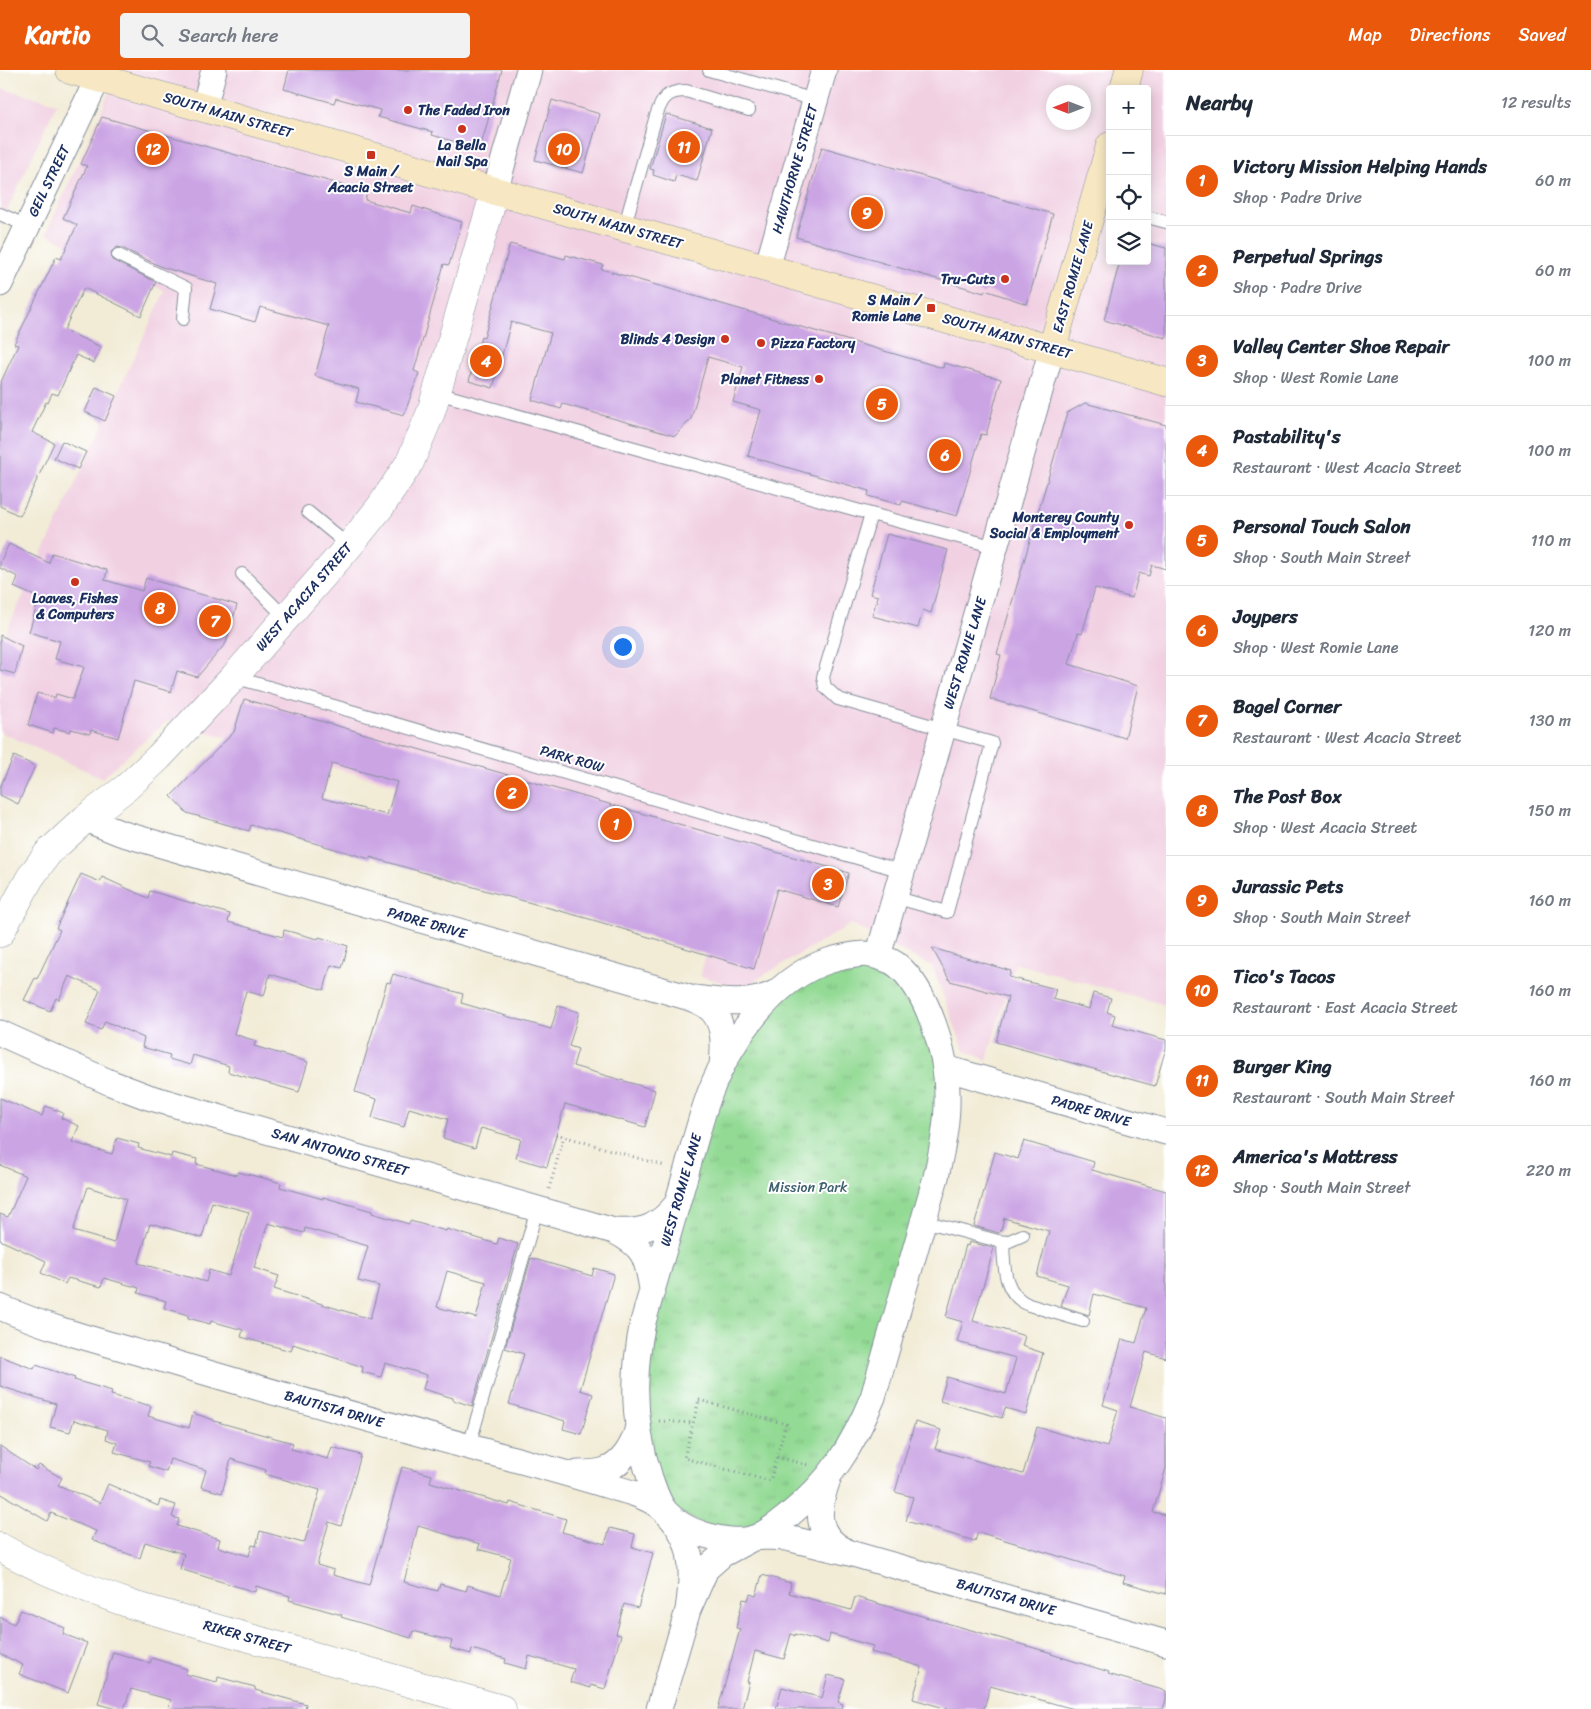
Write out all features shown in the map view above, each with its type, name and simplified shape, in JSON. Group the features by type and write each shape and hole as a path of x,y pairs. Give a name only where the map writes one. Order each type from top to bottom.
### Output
{"main road":[{"path":"1125,85 1129,70"},
{"name":"SOUTH MAIN STREET","path":"84,73 1166,382"},
{"name":"EAST ROMIE LANE","path":"1052,349 1102,204 1106,175"}],"street":[{"path":"204,108 214,70"},
{"path":"495,191 529,70"},
{"name":"HAWTHORNE STREET","path":"767,268 824,70"},
{"name":"GEIL STREET","path":"0,284 27,226 84,73"},
{"name":"WEST ACACIA STREET","path":"0,933 30,878 48,852 159,758 234,677 349,546 381,506 410,462 431,412 495,191"},
{"name":"WEST ROMIE LANE","path":"878,956 1052,349"},
{"name":"PADRE DRIVE","path":"85,819 129,836 687,997 706,1005 714,1013 720,1024 724,1036 722,1067"},
{"name":"WEST ROMIE LANE","path":"659,1709 688,1610 706,1569 724,1554 779,1523 798,1508 827,1477 849,1449 873,1397 936,1177 946,1120 948,1093 939,1042 923,1000 912,982 896,965 878,956 865,954 845,956 826,961 808,969 777,992 755,1016 722,1067 707,1103 677,1204 638,1347 635,1372 646,1423 648,1474 653,1488 690,1552 692,1575 688,1610"},
{"path":"687,997 744,1002 756,1001 777,992"},
{"name":"SAN ANTONIO STREET","path":"0,1033 111,1083 148,1097 542,1202 614,1231 637,1245 647,1263 652,1291"},
{"path":"945,1068 1015,1089"},
{"path":"946,1120 956,1105 972,1092 990,1086 1015,1089"},
{"name":"PADRE DRIVE","path":"1015,1089 1166,1132"},
{"path":"614,1231 638,1231 658,1224 677,1204"},
{"name":"BAUTISTA DRIVE","path":"0,1308 46,1325 223,1378 570,1474 635,1494 658,1505 666,1512"},
{"path":"570,1474 601,1471 614,1466 630,1448 646,1423"},
{"path":"827,1477 820,1509 822,1526 830,1541 846,1552"},
{"name":"WEST ROMIE LANE","path":"666,1512 689,1529 711,1537 734,1540 753,1538"},
{"name":"BAUTISTA DRIVE","path":"753,1538 788,1538 846,1552 1166,1643"},
{"name":"RIKER STREET","path":"0,1547 52,1574 124,1602 502,1709"}],"lane":[{"path":"709,70 815,100"},
{"path":"624,228 661,101 669,94 677,91 686,91 749,110"},
{"path":"0,214 27,226"},
{"path":"1151,218 1166,222"},
{"path":"118,255 186,288 183,319"},
{"path":"437,393 871,514 996,546"},
{"path":"308,512 349,546"},
{"path":"871,514 823,676 825,687 838,699 992,743 947,912 894,897"},
{"path":"242,574 286,617"},
{"name":"PARK ROW","path":"234,677 902,871"},
{"path":"468,1446 542,1202"},
{"path":"924,1221 1002,1242 1007,1242 1023,1235"},
{"path":"1002,1242 1005,1274 1013,1295 1020,1302 1083,1321"}],"path":[{"path":"556,1134 666,1166"},
{"path":"542,1202 564,1136"},
{"path":"699,1400 786,1424 777,1457 770,1482 684,1458 699,1400"},
{"path":"646,1423 693,1423"},
{"path":"777,1457 811,1466 827,1477"}],"shaded area":[{"path":"117,70 1166,70 1166,1005 1015,963 987,1060 964,1050 932,966 851,924 742,988 700,976 728,878 167,721 102,778 0,732 0,645 165,291 46,234 101,112"},
{"path":"0,88 57,103 0,226"}],"green space":[{"name":"Mission Park","path":"845,956 912,982 947,1093 890,1335 825,1480 734,1540 660,1502 635,1398 707,1103 755,1016"}],"building":[{"path":"289,70 502,70 480,149 432,135 433,132 378,117 380,110 336,98 334,103 284,89"},
{"path":"552,100 600,114 583,173 535,160"},
{"path":"666,114 712,128 697,181 676,175 674,182 653,175 654,170 650,169"},
{"path":"102,117 367,192 365,200 411,213 413,206 462,222 449,265 444,264 414,371 419,373 404,415 356,402 359,389 315,376 329,326 260,307 255,322 210,309 217,284 162,267 117,247 111,252 112,260 156,282 141,316 84,288 64,330 101,347 94,363 76,355 58,395 52,393 48,403 46,402 32,432 54,443 20,516 0,506 0,384 18,345 14,344 56,257 61,259 77,225 63,218 87,166 81,164"},
{"path":"822,147 1053,214 1027,304 985,290 984,293 796,237"},
{"path":"510,244 565,259 566,255 603,265 601,269 943,368 944,363 1001,379 986,435 981,434 957,516 902,501 901,505 868,496 869,491 748,456 761,410 733,402 743,367 708,357 691,419 675,436 563,404 561,409 532,400 551,333 511,322 493,388 469,381 481,337 484,338"},
{"path":"1151,244 1166,248 1166,338 1104,320 1119,265 1151,265"},
{"path":"96,387 116,396 105,421 85,412"},
{"path":"1085,403 1166,425 1166,569 1152,565 1149,576 1139,573 1132,598 1095,588 1082,634 1078,633 1069,664 1138,686 1125,738 990,699 1001,655 997,654 1067,413"},
{"path":"62,441 86,452 78,469 54,458"},
{"path":"887,534 948,550 931,613 923,610 918,628 872,616 878,596 870,594"},
{"path":"9,544 49,563 52,553 107,570 105,580 142,591 146,578 237,605 226,643 197,677 177,671 171,692 134,681 118,738 91,730 90,734 71,729 70,732 54,728 53,733 28,725 37,693 55,698 56,694 73,699 84,667 55,659 60,641 29,632 39,598 14,587 18,577 0,568 0,562"},
{"path":"0,635 22,646 15,674 0,670"},
{"path":"244,699 849,873 838,907 777,889 754,969 593,920 370,857 370,859 251,825 249,831 187,813 171,796 234,732","holes":["332,763 397,782 387,815 322,798"]},
{"path":"14,756 35,766 18,804 0,795 0,787"},
{"path":"81,874 100,882 102,877 148,898 150,891 230,914 228,922 283,937 284,930 318,939 319,937 348,946 342,968 331,965 324,990 270,974 264,996 246,991 234,1034 256,1041 254,1046 308,1062 299,1092 228,1072 229,1066 193,1055 190,1065 169,1059 170,1055 142,1047 144,1038 105,1021 101,1030 86,1024 100,990 69,976 59,1000 56,998 50,1011 24,1000 35,978 37,979 60,930 56,928"},
{"path":"932,948 1011,971 1009,977 1056,989 1053,999 1089,1009 1093,993 1111,998 1107,1012 1115,1015 1112,1025 1166,1040 1166,1048 1155,1086 996,1042 1008,997 950,981"},
{"path":"393,974 463,994 461,1003 551,1029 558,1006 579,1012 569,1046 578,1049 573,1066 655,1090 645,1127 565,1104 547,1167 516,1158 521,1139 481,1128 475,1148 443,1138 448,1119 409,1108 404,1127 372,1118 377,1099 355,1092 387,982 390,983"},
{"path":"0,1098 42,1116 46,1106 63,1113 61,1118 79,1126 72,1142 112,1154 117,1138 139,1144 138,1148 171,1157 172,1153 197,1159 196,1164 237,1175 238,1172 267,1179 281,1183 280,1187 372,1211 372,1213 409,1224 410,1221 446,1231 447,1229 497,1244 499,1238 518,1244 472,1406 423,1389 427,1375 385,1363 381,1377 362,1372 363,1367 293,1344 291,1351 241,1337 243,1330 211,1321 210,1324 188,1318 188,1315 164,1308 166,1301 138,1293 139,1288 104,1278 101,1287 68,1278 65,1284 41,1273 46,1261 0,1240 0,1214 8,1217 26,1176 0,1165","holes":["88,1187 126,1199 114,1243 73,1231","212,1202 249,1212 229,1276 209,1270 206,1282 138,1263 150,1224 202,1238","268,1223 304,1233 305,1228 368,1246 358,1281 379,1286 370,1319 274,1289 279,1276 254,1268","447,1271 486,1282 476,1318 437,1307"]},
{"path":"1024,1141 1094,1162 1092,1170 1166,1191 1166,1358 1146,1352 1130,1407 1166,1418 1166,1468 1153,1512 1166,1515 1166,1594 1123,1582 1125,1576 978,1532 975,1541 906,1521 913,1497 895,1492 915,1422 941,1430 935,1449 1023,1474 1037,1427 1107,1447 1118,1410 1103,1405 1122,1339 1136,1343 1146,1308 1094,1294 1089,1315 1061,1306 1068,1285 1037,1276 1049,1231 1004,1218 999,1233 974,1226 995,1152 1018,1159"},
{"path":"969,1242 994,1248 973,1321 1025,1336 1022,1346 1043,1353 1026,1414 1005,1408 1002,1418 940,1401 947,1377 1006,1394 1016,1358 957,1342 963,1322 946,1317 966,1245 968,1246"},
{"path":"531,1258 592,1276 594,1268 614,1274 580,1390 593,1394 581,1434 563,1429 565,1421 509,1404 524,1354 505,1348"},
{"path":"0,1356 34,1369 36,1365 75,1378 74,1380 112,1391 111,1395 151,1406 148,1416 189,1428 193,1413 214,1421 293,1443 291,1449 328,1459 332,1447 361,1455 341,1526 329,1522 317,1565 334,1570 333,1575 369,1585 402,1467 432,1475 430,1482 509,1505 510,1502 566,1519 562,1532 605,1544 610,1528 635,1534 632,1547 653,1553 638,1608 624,1604 616,1634 621,1635 605,1689 591,1685 591,1688 570,1682 574,1669 529,1656 526,1669 505,1663 506,1659 472,1649 471,1654 450,1648 452,1641 413,1631 411,1638 289,1600 290,1596 256,1586 255,1592 180,1569 184,1554 145,1542 140,1558 92,1540 96,1531 51,1513 47,1521 0,1493 0,1446 36,1470 39,1465 62,1478 58,1485 100,1503 108,1484 158,1506 160,1500 176,1505 172,1517 179,1519 177,1526 220,1539 218,1547 249,1556 252,1545 256,1546 260,1531 303,1543 320,1490 265,1474 266,1470 231,1459 222,1493 201,1487 206,1470 170,1459 166,1472 148,1466 150,1462 114,1452 117,1443 106,1439 108,1430 74,1420 70,1432 50,1427 56,1404 0,1386","holes":["418,1526 480,1544 478,1549 511,1558 500,1595 468,1585 466,1591 440,1584 438,1591 404,1582"]},
{"path":"762,1575 791,1583 789,1593 851,1610 855,1597 1052,1653 1109,1672 1108,1674 1166,1691 1166,1700 1163,1709 1074,1709 990,1686 984,1709 948,1709 913,1699 922,1667 871,1652 873,1646 830,1634 828,1643 791,1634 784,1659 755,1651 742,1709 718,1709 740,1629 736,1628 743,1599 748,1600 750,1594 756,1596"},
{"path":"21,1610 65,1628 63,1634 87,1643 68,1693 19,1674 23,1665 0,1654 0,1617 14,1624"},
{"path":"113,1652 150,1663 152,1658 187,1669 185,1674 217,1682 218,1677 255,1687 255,1690 306,1704 305,1709 168,1709 171,1700 131,1689 124,1709 116,1709 98,1704"},
{"path":"828,1675 845,1679 838,1702 843,1704 842,1709 776,1709 782,1687 822,1698"}],"place":[{"name":"The Faded Iron","path":"408,110"},
{"name":"La Bella Nail Spa","path":"462,129"},
{"name":"Burger King","path":"684,147"},
{"name":"America's Mattress","path":"153,149"},
{"name":"Tico's Tacos","path":"564,149"},
{"name":"S Main / Acacia Street","path":"371,155"},
{"name":"Jurassic Pets","path":"867,213"},
{"name":"Tru-Cuts","path":"1005,279"},
{"name":"S Main / Romie Lane","path":"931,308"},
{"name":"Blinds 4 Design","path":"725,339"},
{"name":"Pizza Factory","path":"761,343"},
{"name":"Pastability's","path":"486,361"},
{"name":"Planet Fitness","path":"819,379"},
{"name":"Personal Touch Salon","path":"882,404"},
{"name":"Joypers","path":"945,455"},
{"name":"Monterey County Social & Employment","path":"1129,525"},
{"name":"Loaves, Fishes & Computers","path":"75,582"},
{"name":"The Post Box","path":"160,608"},
{"name":"Bagel Corner","path":"215,621"},
{"name":"Perpetual Springs","path":"512,793"},
{"name":"Victory Mission Helping Hands","path":"616,824"},
{"name":"Valley Center Shoe Repair","path":"828,884"}]}
